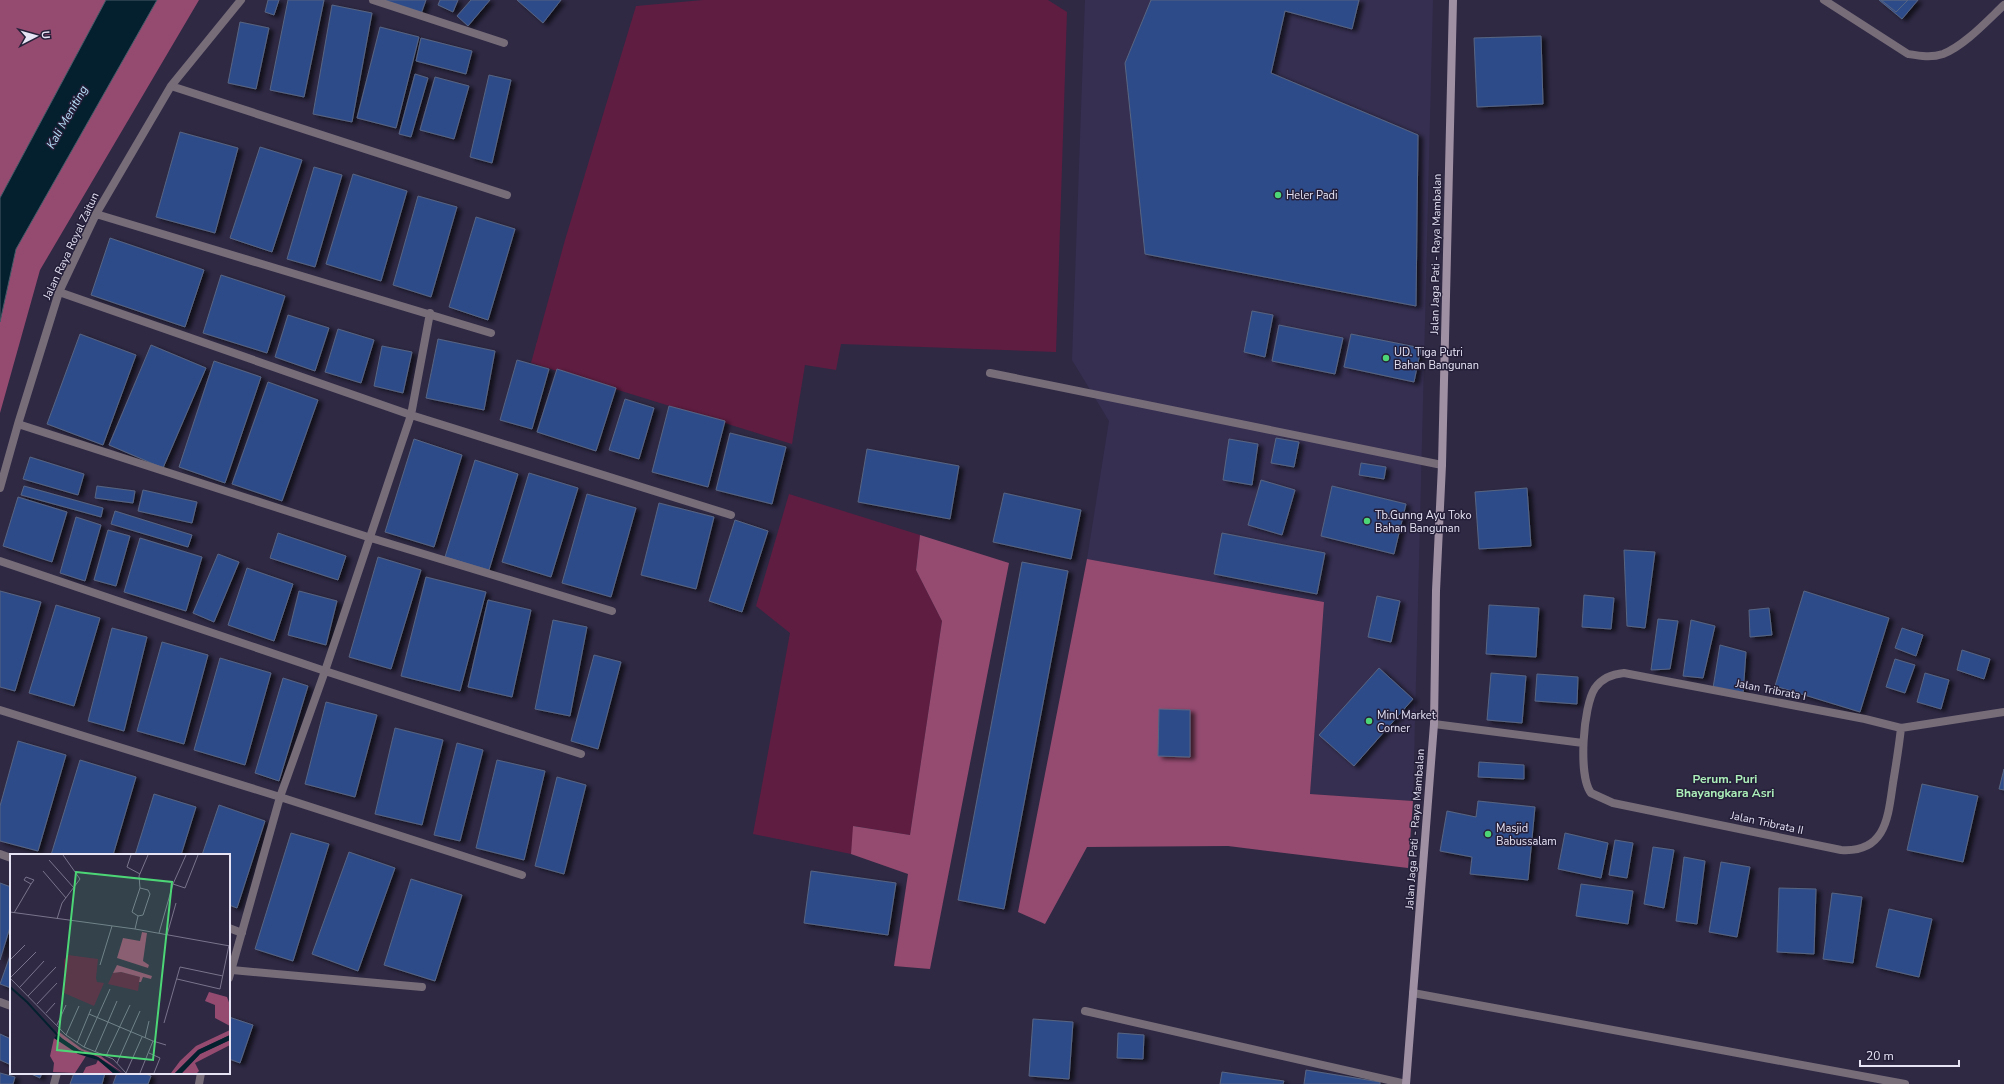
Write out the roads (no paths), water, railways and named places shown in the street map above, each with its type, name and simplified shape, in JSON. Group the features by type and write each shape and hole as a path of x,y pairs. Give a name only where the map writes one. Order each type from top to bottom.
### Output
{"street":[{"name":"Jalan Raya Royal Zaitun","path":"0,488 18,424 60,292 96,214 171,86 241,0"},
{"path":"373,0 504,42"},
{"name":"Jalan Jaga Pati - Raya Mambalan","path":"1407,1084 1434,724 1436,591 1442,465 1454,0"},
{"path":"1824,0 1908,54 1925,57 1942,54 1957,47 2004,5"},
{"path":"171,86 507,195"},
{"path":"96,214 430,313 491,333"},
{"path":"60,292 411,415 731,515"},
{"path":"230,975 280,797 371,538 411,415 430,313"},
{"path":"990,373 1442,465"},
{"path":"18,424 371,538 612,611"},
{"path":"0,562 325,671 580,754"},
{"name":"Jalan Tribrata I","path":"1583,743 1590,698 1595,688 1607,677 1624,673 1866,719 1902,728 2004,712"},
{"path":"0,710 280,797 522,875"},
{"path":"1434,724 1583,743"},
{"name":"Jalan Tribrata II","path":"1583,743 1588,786 1592,793 1601,799 1621,805 1848,851 1862,848 1874,841 1886,824 1902,728"},
{"path":"0,854 10,858"},
{"path":"230,928 242,933"},
{"path":"232,970 422,987"},
{"path":"1413,993 1905,1084"},
{"path":"0,1002 10,1006"},
{"path":"1086,1011 1407,1084"},
{"path":"54,1084 57,1074"},
{"path":"199,1084 201,1074"}],"water":[{"name":"Kali Meniting","path":"106,0 157,0 16,249 0,322 0,198"}],"place":[{"name":"Heler Padi","path":"1278,195"},
{"name":"UD. Tiga Putri Bahan Bangunan","path":"1386,358"},
{"name":"Tb.Gunng Ayu Toko Bahan Bangunan","path":"1367,521"},
{"name":"Minl Market Corner","path":"1369,721"},
{"name":"Masjid Babussalam","path":"1488,834"}],"district":[{"name":"Perum. Puri Bhayangkara Asri","path":"1725,786"}]}
